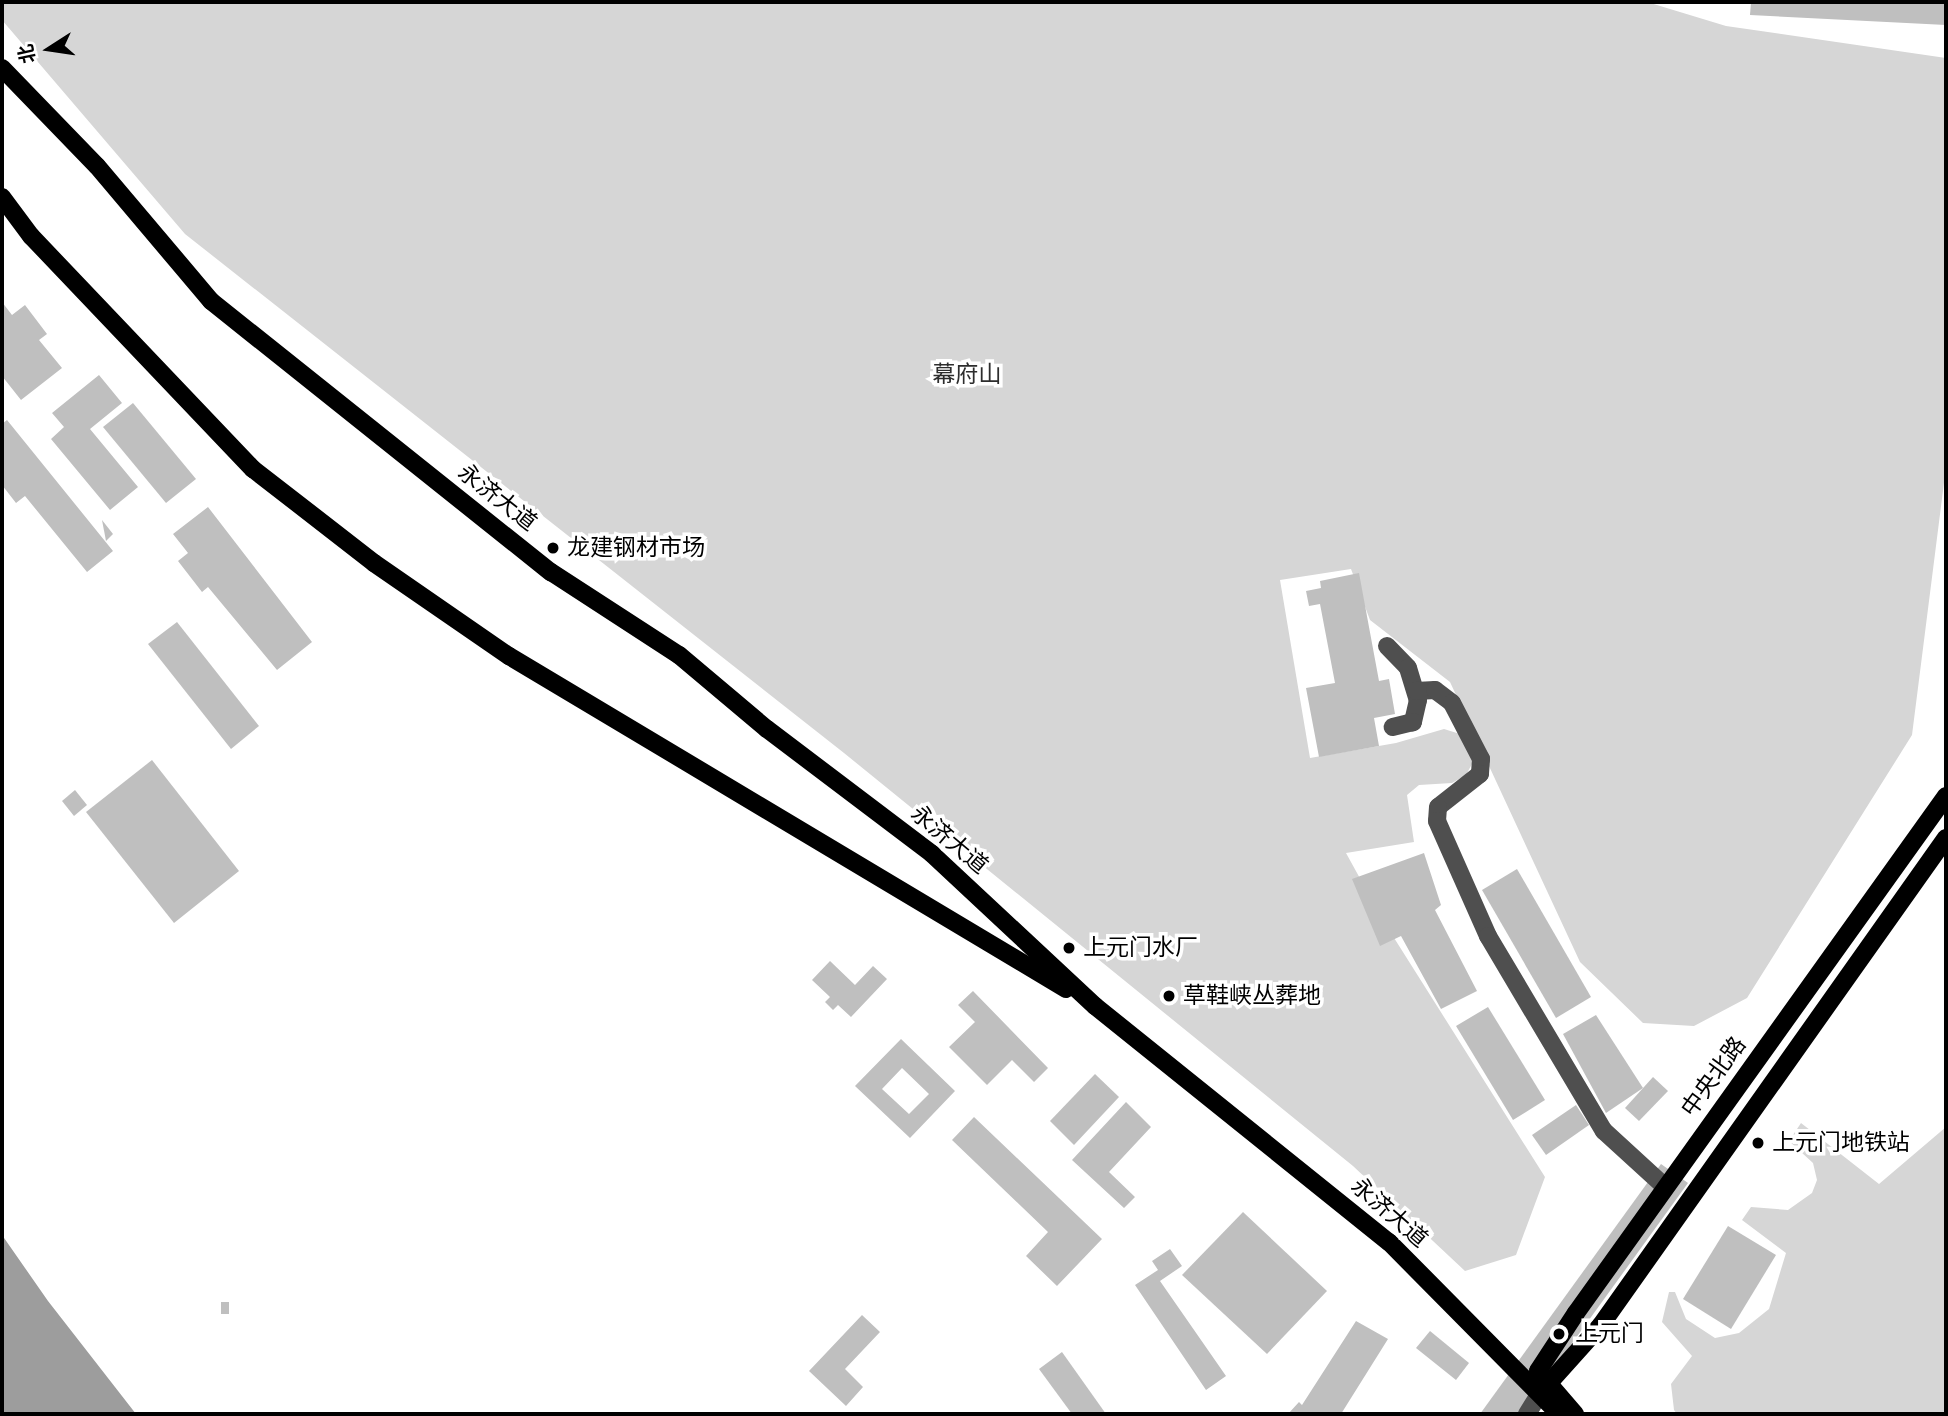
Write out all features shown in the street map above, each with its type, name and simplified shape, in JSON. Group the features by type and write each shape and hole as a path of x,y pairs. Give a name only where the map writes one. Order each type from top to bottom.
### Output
{"main road":[{"name":"永济大道","path":"2,68 97,166 211,301 551,572 679,655 767,729 932,854 1095,1006 1389,1241 1546,1390"},
{"name":"永济大道","path":"2,197 31,236 253,469 374,563 509,656 1095,1006"},
{"name":"中央北路","path":"1546,1390 1538,1371 1664,1186 1946,796"},
{"path":"1546,1390 1601,1325 1946,838"},
{"path":"1546,1390 1559,1414"},
{"path":"1546,1390 1575,1414"}],"street":[{"path":"1387,646 1408,668 1416,691 1418,712 1413,722 1393,727"},
{"path":"1416,691 1435,690 1452,703 1481,759 1480,774 1438,807 1437,821 1488,936 1604,1131 1664,1186"},
{"path":"1527,1414 1546,1390"}],"green space":[{"name":"幕府山","path":"2,2 1647,2 1726,26 1946,58 1946,467 1912,735 1747,998 1694,1026 1643,1023 1580,962 1450,682 1370,620 1351,569 1280,580 1310,758 1396,743 1444,729 1460,734 1471,750 1472,764 1466,775 1452,783 1419,785 1407,795 1414,842 1346,853 1384,922 1545,1177 1516,1255 1465,1271 1353,1166 844,753 185,234 2,20"},
{"path":"1801,1123 1879,1184 1946,1127 1946,1414 1677,1414 1674,1410 1671,1384 1692,1356 1662,1322 1669,1292 1675,1292 1686,1319 1715,1338 1739,1333 1769,1309 1786,1253 1742,1220 1751,1207 1788,1210 1812,1193 1817,1180 1813,1163 1789,1141"}],"shaded area":[{"path":"2,1235 48,1301 136,1414 2,1414"}],"building":[{"path":"1751,2 1946,2 1946,25 1750,15"},
{"path":"2,302 12,315 25,305 47,334 39,340 62,368 21,400 2,376"},
{"path":"99,375 122,403 90,429 138,487 110,510 51,439 64,427 52,413"},
{"path":"133,403 196,479 166,503 103,427"},
{"path":"7,420 113,551 87,572 25,496 16,503 2,485 2,424"},
{"path":"208,507 312,642 277,670 208,587 202,592 178,561 188,553 173,534"},
{"path":"102,520 113,534 106,541"},
{"path":"1359,573 1379,681 1389,679 1395,714 1374,718 1379,746 1319,757 1306,688 1335,683 1320,604 1309,606 1306,591 1321,588 1320,581"},
{"path":"177,622 259,726 231,749 148,644"},
{"path":"152,760 239,871 174,923 86,812"},
{"path":"75,790 87,805 74,816 62,801"},
{"path":"1424,853 1441,905 1435,910 1477,991 1441,1009 1401,936 1380,946 1352,879"},
{"path":"1517,869 1591,997 1556,1018 1482,890"},
{"path":"830,961 855,985 873,966 887,979 851,1017 838,1005 833,1010 825,1002 830,997 812,980"},
{"path":"973,991 1048,1068 1034,1082 1012,1060 987,1085 949,1047 975,1022 958,1005"},
{"path":"1488,1007 1545,1100 1513,1120 1456,1026"},
{"path":"1596,1015 1643,1088 1606,1113 1563,1034"},
{"path":"901,1039 955,1091 910,1138 855,1086","holes":["902,1068 929,1094 909,1114 882,1089"]},
{"path":"1095,1074 1119,1097 1074,1145 1050,1121"},
{"path":"1653,1077 1668,1091 1639,1121 1625,1108"},
{"path":"1126,1102 1151,1127 1109,1172 1135,1197 1124,1208 1072,1160"},
{"path":"1576,1105 1589,1125 1546,1155 1532,1135"},
{"path":"974,1117 1102,1239 1057,1286 1026,1256 1048,1232 952,1140"},
{"path":"1661,1164 1688,1183 1521,1414 1480,1414"},
{"path":"1243,1212 1327,1291 1267,1354 1182,1275"},
{"path":"1728,1226 1776,1255 1731,1329 1683,1299"},
{"path":"1170,1249 1182,1266 1160,1281 1226,1376 1206,1390 1135,1285 1158,1270 1152,1261"},
{"path":"221,1302 229,1302 229,1314 221,1314"},
{"path":"862,1315 880,1332 845,1369 863,1387 846,1406 809,1371"},
{"path":"1356,1321 1388,1339 1341,1414 1288,1414 1299,1402 1302,1405"},
{"path":"1430,1331 1469,1363 1456,1380 1416,1348"},
{"path":"1062,1352 1106,1414 1072,1414 1039,1369"}],"place":[{"name":"龙建钢材市场","path":"553,548"},
{"name":"上元门水厂","path":"1069,948"},
{"name":"草鞋峡丛葬地","path":"1169,996"},
{"name":"上元门地铁站","path":"1758,1143"},
{"name":"上元门","path":"1559,1334"}]}
